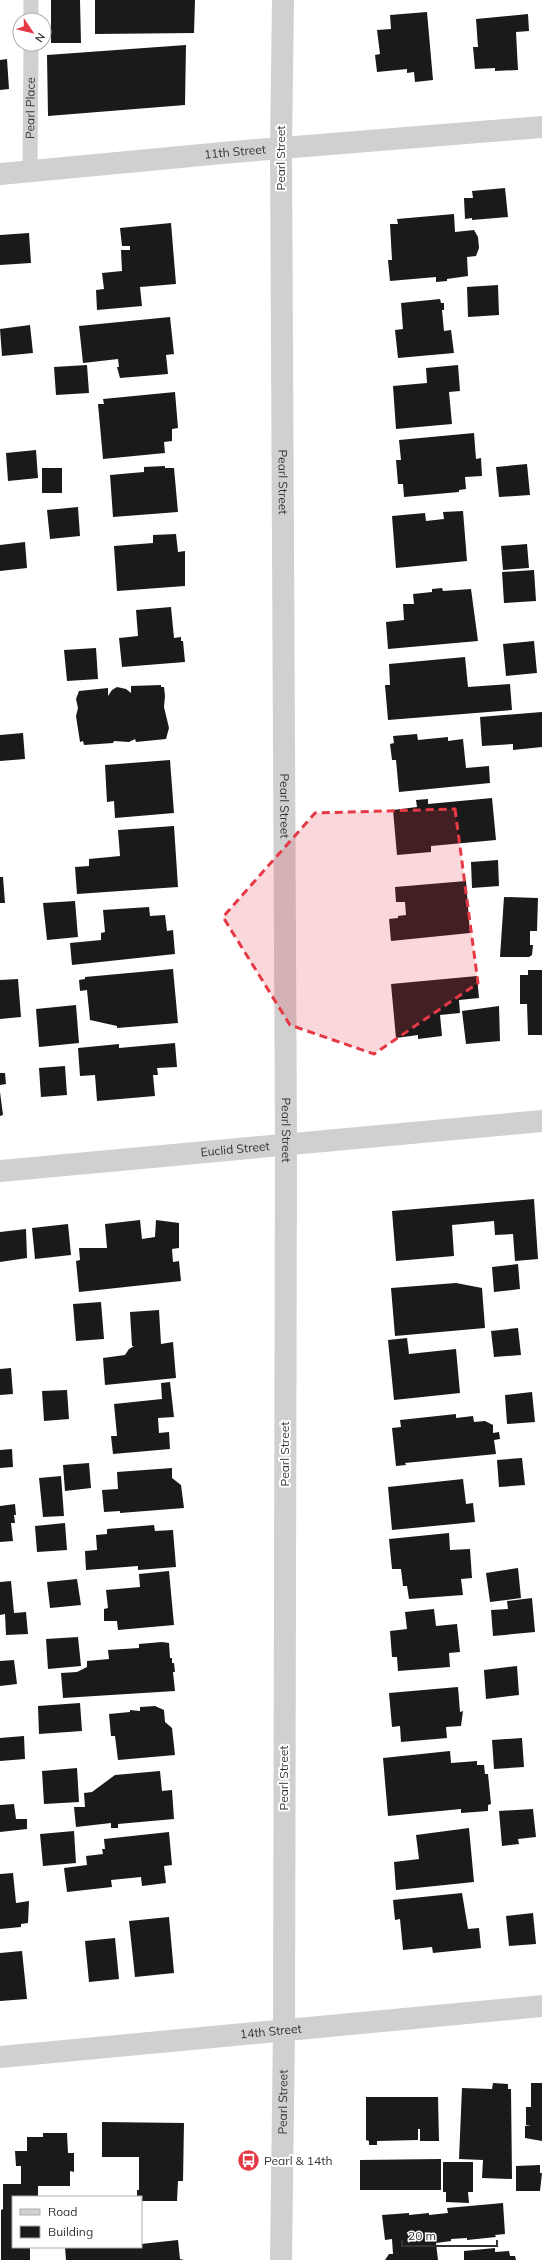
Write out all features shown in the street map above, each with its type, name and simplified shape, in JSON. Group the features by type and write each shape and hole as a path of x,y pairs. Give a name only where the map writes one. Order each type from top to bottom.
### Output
{"street":[{"name":"Pearl Street","path":"281,2260 284,2031 286,1145 281,149 283,0"},
{"name":"11th Street","path":"0,174 542,127"},
{"name":"Euclid Street","path":"0,1171 542,1121"},
{"name":"14th Street","path":"0,2057 542,2006"}],"lane":[{"path":"30,0 30,12"},
{"name":"Pearl Place","path":"30,52 30,171"}],"highlighted area":[{"path":"455,809 478,983 374,1054 290,1025 223,917 315,813"}],"building":[{"path":"51,0 80,0 81,43 52,43"},
{"path":"95,0 195,0 194,33 95,34"},
{"path":"427,12 433,80 415,82 414,72 407,73 407,69 377,72 375,55 380,54 377,30 391,29 390,15"},
{"path":"528,14 529,31 516,32 518,70 495,71 495,68 475,69 473,47 478,47 476,19"},
{"path":"186,45 185,105 48,116 47,55"},
{"path":"7,59 9,89 0,90 0,60"},
{"path":"505,188 508,217 472,220 472,218 465,219 464,198 473,198 472,191"},
{"path":"454,214 455,232 474,230 478,237 479,248 476,256 467,257 468,276 436,282 436,277 390,281 388,260 392,260 390,224 398,224 397,219"},
{"path":"171,223 176,284 140,287 142,306 97,310 96,290 104,289 102,273 122,271 121,250 130,250 130,246 122,246 120,228"},
{"path":"29,233 31,263 0,265 0,235"},
{"path":"498,285 499,315 468,317 467,287"},
{"path":"440,299 441,303 444,303 444,310 442,310 444,331 451,330 454,353 398,358 395,330 403,329 401,303"},
{"path":"170,317 174,354 166,355 168,374 120,378 117,367 119,367 118,359 83,363 79,326"},
{"path":"30,325 33,353 2,356 0,329"},
{"path":"87,365 89,393 56,395 54,367"},
{"path":"458,365 460,391 449,392 452,424 396,429 393,386 427,383 426,368"},
{"path":"175,392 178,428 172,429 172,441 164,442 165,453 103,459 98,404 104,404 103,399"},
{"path":"474,433 476,459 481,458 482,476 465,477 466,489 459,490 459,492 404,497 403,484 398,484 396,460 401,460 399,440"},
{"path":"36,450 38,478 8,481 6,453"},
{"path":"527,464 530,495 499,497 496,467"},
{"path":"165,466 165,468 174,468 178,512 113,517 110,475 144,472 144,467"},
{"path":"42,468 62,468 62,493 42,493"},
{"path":"78,507 80,536 50,539 47,510"},
{"path":"463,511 467,561 396,568 392,516 425,513 426,521 444,519 443,512"},
{"path":"176,534 178,552 185,551 185,586 117,591 114,546 153,543 153,535"},
{"path":"25,542 27,568 0,571 0,545"},
{"path":"527,544 529,568 503,570 501,546"},
{"path":"534,570 536,601 504,603 502,572"},
{"path":"442,588 443,591 471,589 478,641 388,649 386,622 404,620 403,604 414,604 413,594 432,592 432,589"},
{"path":"171,607 174,638 181,637 181,641 183,641 185,662 122,667 119,638 138,636 136,610"},
{"path":"534,641 537,673 506,676 503,644"},
{"path":"96,648 98,679 67,681 64,650"},
{"path":"465,657 468,687 510,684 512,710 388,720 385,685 390,685 389,664"},
{"path":"161,685 161,687 164,687 164,707 169,728 166,739 136,742 135,739 129,742 114,741 113,743 84,745 83,741 80,742 76,716 78,708 76,699 79,691 108,688 108,696 112,690 117,687 126,689 131,693 131,686"},
{"path":"542,712 542,747 513,750 513,744 482,746 480,717"},
{"path":"23,733 25,759 0,761 0,735"},
{"path":"417,734 418,740 448,737 448,741 463,739 466,768 489,766 490,783 399,792 396,760 392,760 390,744 394,743 393,736"},
{"path":"170,760 174,813 115,818 114,801 107,802 105,765"},
{"path":"492,798 496,840 431,846 431,852 397,855 393,810 417,807 416,800 428,799 428,804"},
{"path":"174,826 178,887 77,894 75,867 89,866 89,859 120,856 118,830"},
{"path":"498,860 499,886 472,888 471,862"},
{"path":"0,877 3,877 5,903 0,903"},
{"path":"466,881 470,933 391,941 389,919 406,915 405,902 396,902 395,887"},
{"path":"504,897 538,898 537,931 530,931 530,945 533,945 532,955 529,957 500,957"},
{"path":"75,901 78,937 47,940 43,903"},
{"path":"149,907 150,916 165,915 167,931 173,930 175,954 72,965 70,943 101,940 101,933 105,932 103,910"},
{"path":"173,969 178,1023 117,1028 117,1026 90,1020 87,990 80,991 79,980 85,979 85,977"},
{"path":"528,970 542,970 542,1035 528,1035 527,1004 520,1004 520,975 528,975"},
{"path":"477,976 479,998 459,1000 460,1013 440,1015 442,1036 418,1039 418,1035 396,1038 391,984"},
{"path":"18,979 21,1017 0,1019 0,980"},
{"path":"76,1005 79,1043 39,1047 36,1009"},
{"path":"499,1006 500,1041 466,1044 462,1011"},
{"path":"175,1043 177,1067 157,1068 158,1075 153,1075 155,1096 97,1101 95,1075 80,1076 78,1048 119,1044 119,1048"},
{"path":"65,1066 67,1095 41,1097 39,1068"},
{"path":"0,1073 5,1073 6,1084 0,1085"},
{"path":"0,1092 3,1115 0,1116"},
{"path":"534,1199 538,1259 515,1261 513,1234 495,1235 494,1221 452,1225 454,1256 396,1261 392,1211"},
{"path":"140,1220 142,1239 155,1237 156,1220 179,1223 179,1248 172,1249 173,1262 179,1261 181,1281 79,1292 76,1261 80,1260 79,1248 107,1248 105,1224"},
{"path":"68,1224 71,1255 35,1259 32,1228"},
{"path":"26,1229 27,1258 0,1262 0,1232"},
{"path":"518,1264 520,1289 494,1292 492,1267"},
{"path":"456,1283 482,1288 485,1328 395,1336 391,1288"},
{"path":"101,1302 104,1339 76,1341 73,1304"},
{"path":"159,1310 161,1344 173,1342 176,1378 105,1385 103,1358 125,1355 129,1349 134,1346 132,1346 130,1312"},
{"path":"518,1328 521,1355 494,1357 491,1331"},
{"path":"407,1338 409,1354 456,1349 460,1393 394,1400 388,1340"},
{"path":"11,1368 13,1394 0,1395 0,1369"},
{"path":"170,1382 174,1417 158,1418 159,1433 169,1432 170,1449 113,1454 111,1436 117,1436 114,1404 162,1399 161,1383"},
{"path":"67,1390 69,1419 44,1421 42,1391"},
{"path":"532,1392 535,1422 507,1424 505,1395"},
{"path":"456,1414 456,1418 473,1416 474,1422 485,1421 493,1425 493,1433 499,1432 500,1439 494,1440 496,1454 405,1463 406,1465 396,1466 392,1428 401,1427 400,1420"},
{"path":"12,1449 13,1467 0,1468 0,1450"},
{"path":"522,1458 525,1485 499,1487 497,1460"},
{"path":"89,1463 91,1488 65,1491 63,1465"},
{"path":"172,1468 172,1478 181,1485 184,1508 120,1513 120,1511 104,1512 102,1490 118,1489 117,1472"},
{"path":"61,1476 64,1516 43,1517 39,1478"},
{"path":"463,1479 466,1504 473,1503 475,1522 392,1530 388,1487"},
{"path":"15,1504 15,1523 11,1523 13,1541 0,1542 0,1506"},
{"path":"65,1523 67,1550 37,1552 35,1526"},
{"path":"154,1525 155,1531 173,1530 176,1567 138,1570 138,1566 86,1570 85,1551 97,1550 96,1535 107,1534 107,1529"},
{"path":"449,1533 450,1550 470,1549 472,1578 461,1579 463,1595 409,1599 407,1586 403,1586 401,1569 392,1569 389,1539"},
{"path":"518,1568 521,1598 490,1602 486,1573"},
{"path":"169,1571 174,1625 118,1630 117,1621 104,1621 104,1609 108,1608 106,1590 140,1587 139,1574"},
{"path":"77,1579 81,1605 50,1608 47,1582"},
{"path":"11,1581 14,1613 26,1612 28,1634 6,1635 5,1614 0,1615 0,1582"},
{"path":"532,1598 535,1632 493,1636 491,1610 508,1609 507,1601"},
{"path":"434,1609 436,1626 457,1624 460,1652 449,1653 450,1667 398,1671 397,1657 392,1657 390,1631 407,1629 405,1612"},
{"path":"78,1637 81,1666 48,1669 46,1639"},
{"path":"162,1642 169,1643 170,1658 172,1658 172,1663 174,1663 175,1672 173,1672 175,1691 63,1698 61,1673 77,1672 87,1667 87,1661 109,1659 108,1650 139,1648 139,1644"},
{"path":"14,1660 17,1684 0,1686 0,1661"},
{"path":"517,1666 519,1695 486,1699 484,1670"},
{"path":"458,1687 460,1712 463,1711 461,1726 446,1727 447,1738 401,1742 400,1726 392,1727 389,1693"},
{"path":"80,1703 82,1731 39,1734 38,1706"},
{"path":"155,1706 164,1710 165,1722 172,1728 175,1755 118,1760 115,1736 111,1736 109,1714 130,1712 130,1710 140,1711 140,1707"},
{"path":"24,1736 25,1759 0,1761 0,1738"},
{"path":"522,1738 524,1767 494,1769 492,1740"},
{"path":"450,1751 451,1763 477,1761 477,1765 484,1765 485,1774 488,1774 491,1804 488,1805 488,1811 461,1813 461,1809 388,1816 383,1758"},
{"path":"77,1768 79,1802 44,1804 42,1771"},
{"path":"160,1771 162,1791 172,1790 174,1819 118,1824 118,1828 111,1828 111,1823 76,1827 74,1807 85,1807 84,1793 92,1792 115,1775"},
{"path":"14,1804 16,1819 27,1819 27,1829 0,1832 0,1805"},
{"path":"533,1809 536,1837 518,1839 519,1844 502,1846 499,1811"},
{"path":"469,1828 474,1882 396,1890 394,1862 419,1859 416,1835"},
{"path":"74,1831 76,1863 43,1866 40,1834"},
{"path":"169,1832 172,1865 164,1866 166,1883 142,1886 141,1877 111,1880 112,1887 67,1892 64,1868 87,1865 86,1856 103,1854 102,1849 105,1849 104,1839"},
{"path":"13,1873 16,1903 29,1901 28,1923 21,1924 21,1927 0,1929 0,1874"},
{"path":"462,1893 468,1929 479,1928 481,1948 433,1953 432,1947 403,1950 400,1919 395,1920 393,1900"},
{"path":"533,1913 536,1944 509,1946 506,1916"},
{"path":"169,1917 174,1973 135,1977 129,1921"},
{"path":"115,1938 119,1979 89,1982 85,1941"},
{"path":"22,1951 27,1999 0,2001 0,1953"},
{"path":"493,2083 508,2084 508,2089 511,2089 512,2179 482,2178 483,2160 459,2159 462,2088 492,2089"},
{"path":"531,2083 542,2083 542,2141 525,2138 525,2126 531,2125 526,2125 526,2107 531,2107"},
{"path":"366,2097 438,2097 439,2141 420,2141 420,2129 418,2129 418,2140 377,2141 377,2145 369,2145 369,2141 366,2140"},
{"path":"102,2122 184,2123 183,2181 178,2181 177,2201 142,2201 142,2196 137,2196 137,2190 139,2190 139,2157 102,2157"},
{"path":"43,2133 67,2133 68,2153 74,2153 74,2172 70,2171 70,2186 38,2186 38,2196 12,2196 12,2248 30,2248 30,2260 1,2260 1,2210 3,2209 3,2184 21,2184 21,2166 16,2166 15,2151 27,2151 27,2137 43,2137"},
{"path":"441,2159 441,2190 360,2190 360,2160"},
{"path":"443,2162 473,2162 473,2192 468,2192 469,2203 446,2202 446,2192 443,2192"},
{"path":"540,2165 540,2173 542,2173 540,2191 516,2191 516,2166"},
{"path":"503,2203 505,2234 495,2235 496,2237 467,2240 467,2238 451,2239 451,2241 436,2243 438,2260 385,2260 389,2254 393,2254 392,2239 385,2240 382,2215 429,2213 429,2215 448,2213 447,2208"},
{"path":"178,2240 180,2259 184,2260 66,2260 65,2248 142,2248 142,2244"},
{"path":"495,2248 495,2252 509,2251 510,2256 515,2256 516,2260 464,2260 464,2251"}],"place":[{"name":"Pearl & 14th","path":"248,2161"}]}
